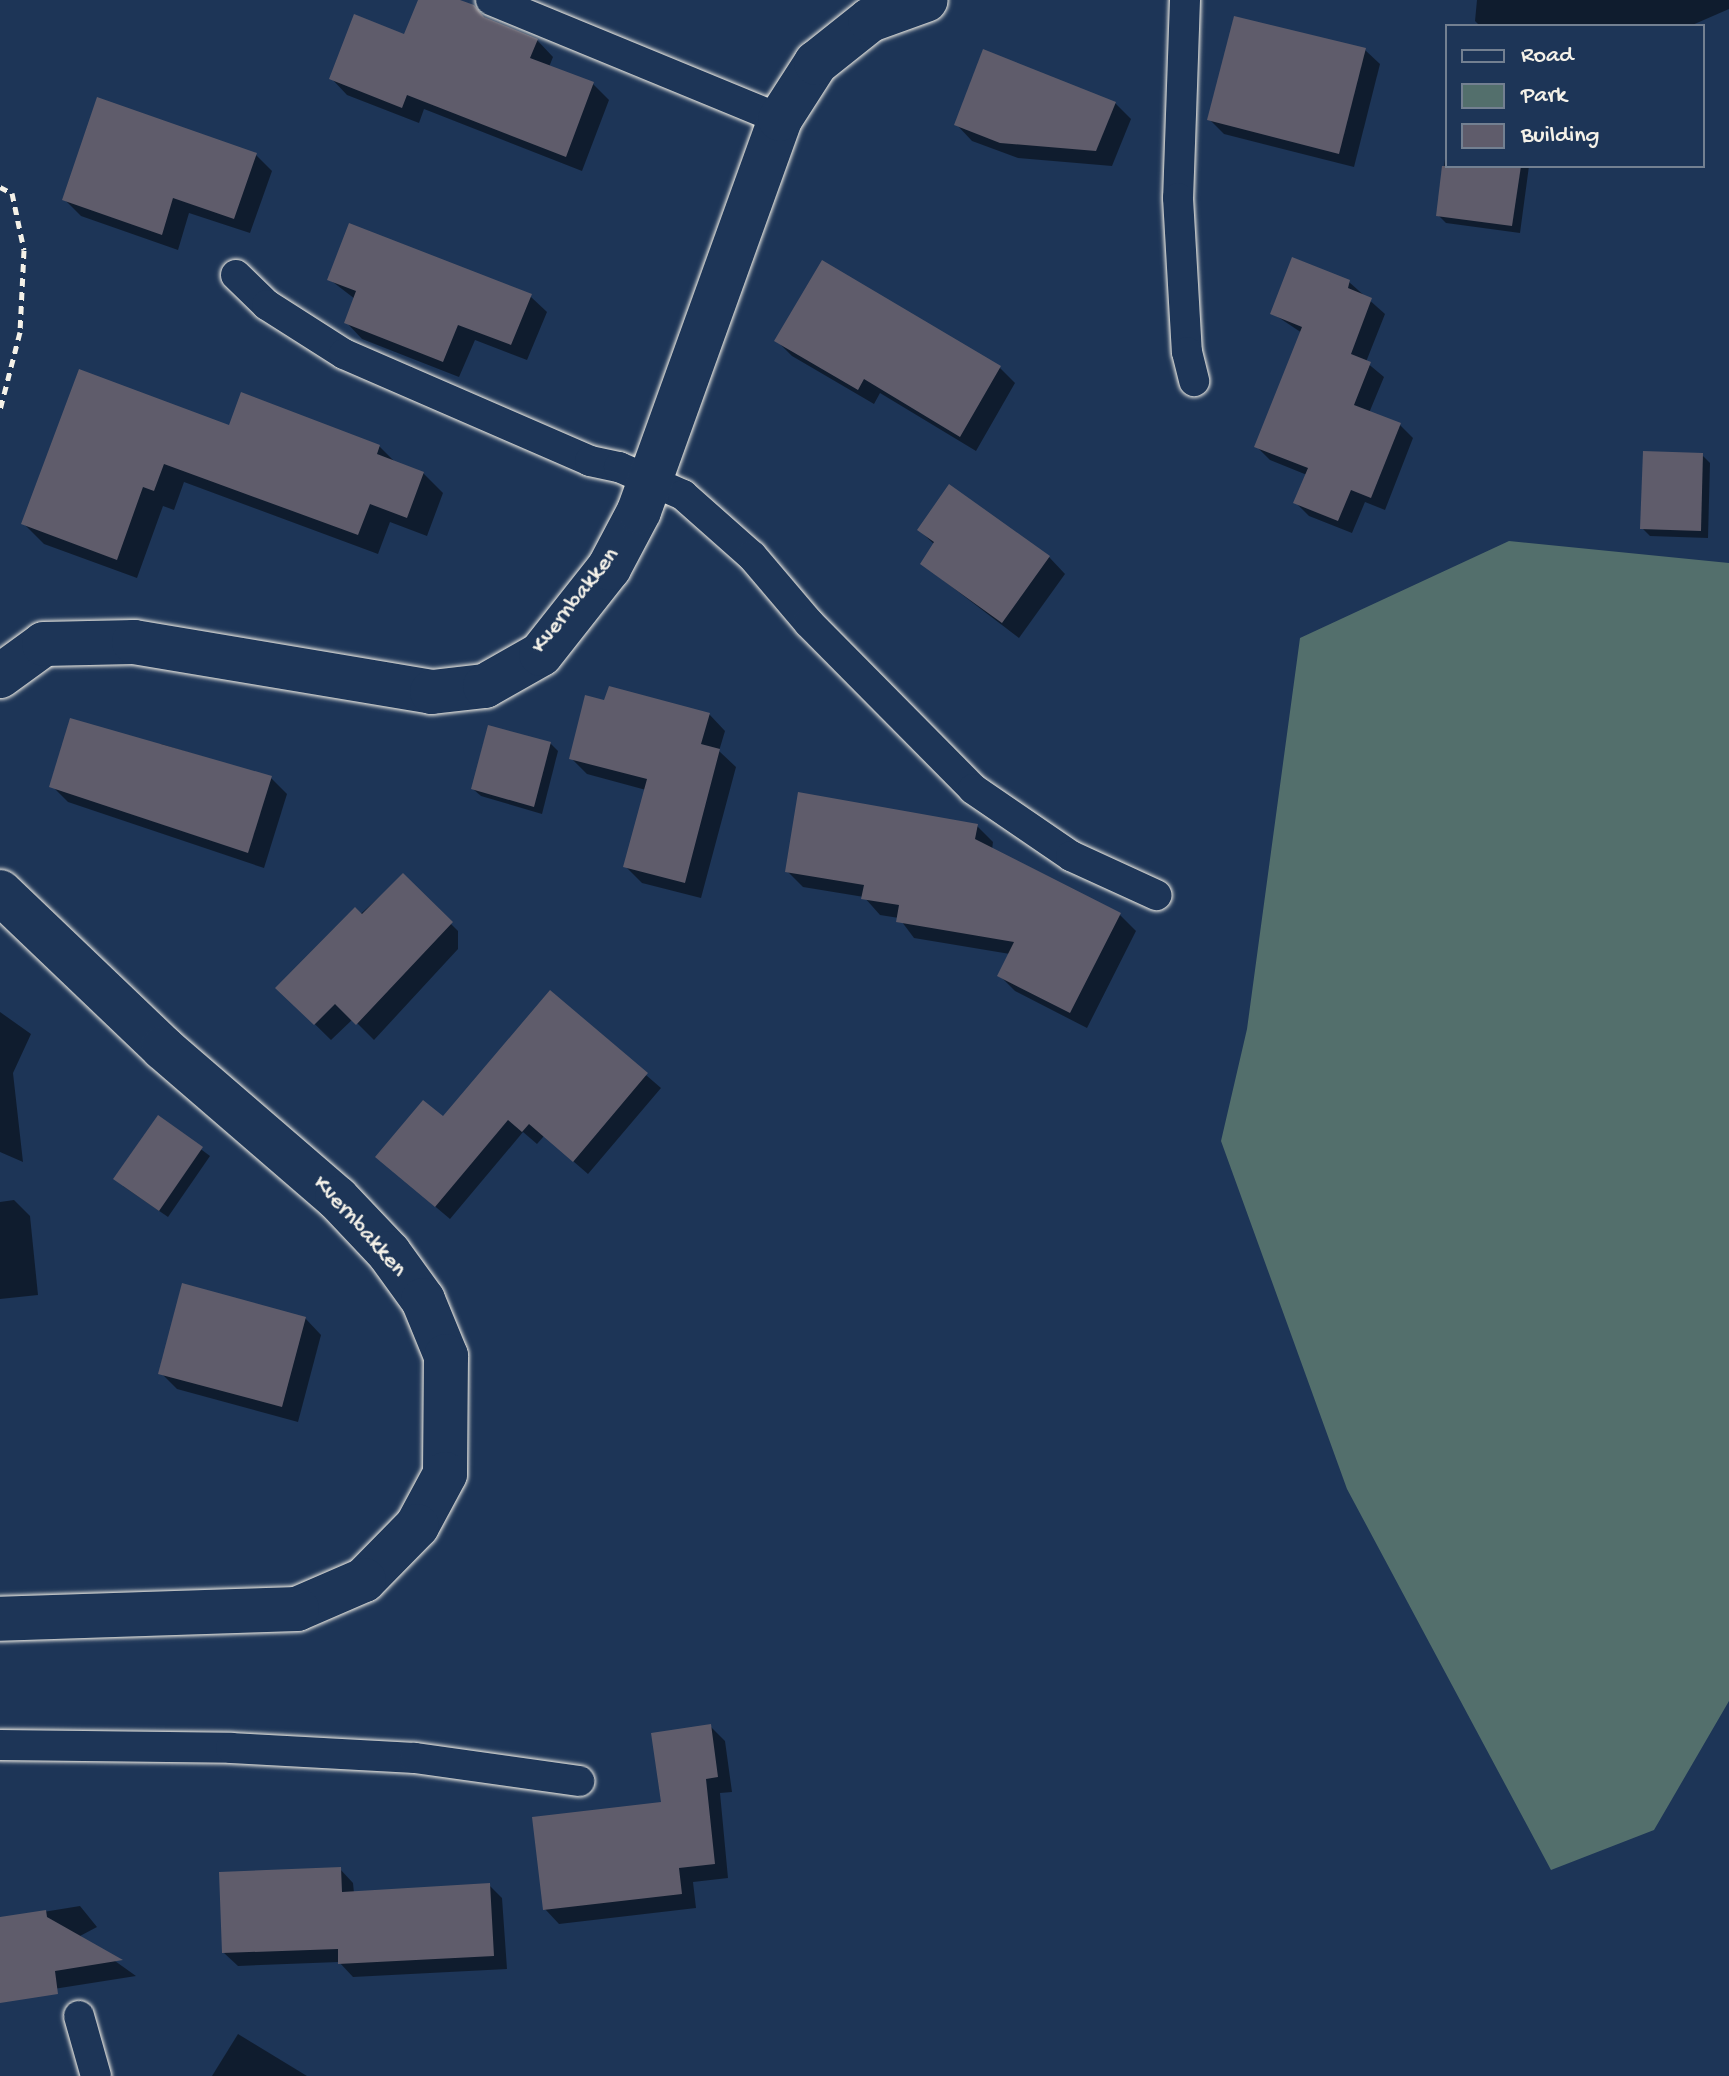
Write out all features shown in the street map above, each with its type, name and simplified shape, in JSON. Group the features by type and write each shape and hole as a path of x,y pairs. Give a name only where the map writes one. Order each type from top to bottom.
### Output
{"street":[{"name":"Kvernbakken","path":"0,676 44,644 134,642 432,692 485,686 541,654 609,568 652,480 780,119 816,63 870,20 926,0"},
{"name":"Kvernbakken","path":"0,892 163,1048 337,1198 389,1253 423,1300 446,1356 445,1474 417,1526 364,1580 297,1609 0,1619"}],"lane":[{"path":"491,0 780,119"},
{"path":"1185,0 1178,198 1187,352 1194,381"},
{"path":"236,275 279,314 344,354 590,461 652,480 683,495 752,556 809,623 973,789 1071,856 1156,895"},
{"path":"0,1745 231,1748 415,1758 579,1781"},
{"path":"79,2016 96,2076"}],"path":[{"path":"0,187 12,193 24,250 20,332 0,410"}],"green space":[{"path":"1509,541 1729,563 1729,1701 1654,1830 1551,1870 1347,1489 1221,1141 1247,1029 1300,638"}],"building":[{"path":"418,0 460,0 474,5 484,17 538,39 530,58 594,82 566,157 407,95 402,108 329,79 354,14 404,34"},
{"path":"1234,16 1366,48 1339,154 1207,120"},
{"path":"983,49 1116,102 1096,151 1000,143 954,125"},
{"path":"97,97 257,153 234,219 173,198 162,235 62,200"},
{"path":"1442,166 1521,168 1512,226 1436,216"},
{"path":"349,223 532,294 511,345 458,325 443,362 344,323 356,291 327,280"},
{"path":"1292,257 1350,280 1348,288 1372,298 1351,354 1371,362 1354,405 1401,423 1371,498 1351,490 1338,521 1293,503 1308,468 1254,447 1302,327 1270,314"},
{"path":"822,260 1001,366 960,437 864,379 858,390 774,341"},
{"path":"79,369 229,425 241,392 380,445 377,454 424,472 407,518 370,504 358,535 164,464 154,491 143,487 117,560 21,524"},
{"path":"1643,451 1703,453 1701,531 1640,529"},
{"path":"949,484 1050,556 1002,623 920,564 934,542 917,530"},
{"path":"609,686 710,713 701,744 720,749 685,883 623,867 647,779 569,759 585,695 604,700"},
{"path":"70,718 272,776 248,853 49,787"},
{"path":"488,725 551,742 534,807 471,789"},
{"path":"798,792 978,824 975,839 1121,913 1070,1013 997,976 1014,942 896,922 899,905 861,899 864,885 785,872"},
{"path":"403,873 453,922 356,1025 335,1004 314,1025 275,988 355,907 362,914"},
{"path":"550,990 648,1073 573,1162 529,1124 522,1132 508,1120 435,1207 375,1157 423,1100 443,1116"},
{"path":"158,1115 203,1147 159,1211 113,1179"},
{"path":"182,1283 306,1317 282,1407 158,1374"},
{"path":"711,1724 718,1777 706,1779 715,1864 679,1868 682,1894 543,1910 532,1817 661,1802 651,1733"},
{"path":"341,1867 342,1892 490,1883 494,1956 338,1964 338,1949 222,1953 219,1872"},
{"path":"46,1910 47,1917 123,1960 55,1971 58,1994 0,2003 0,1917"}]}
